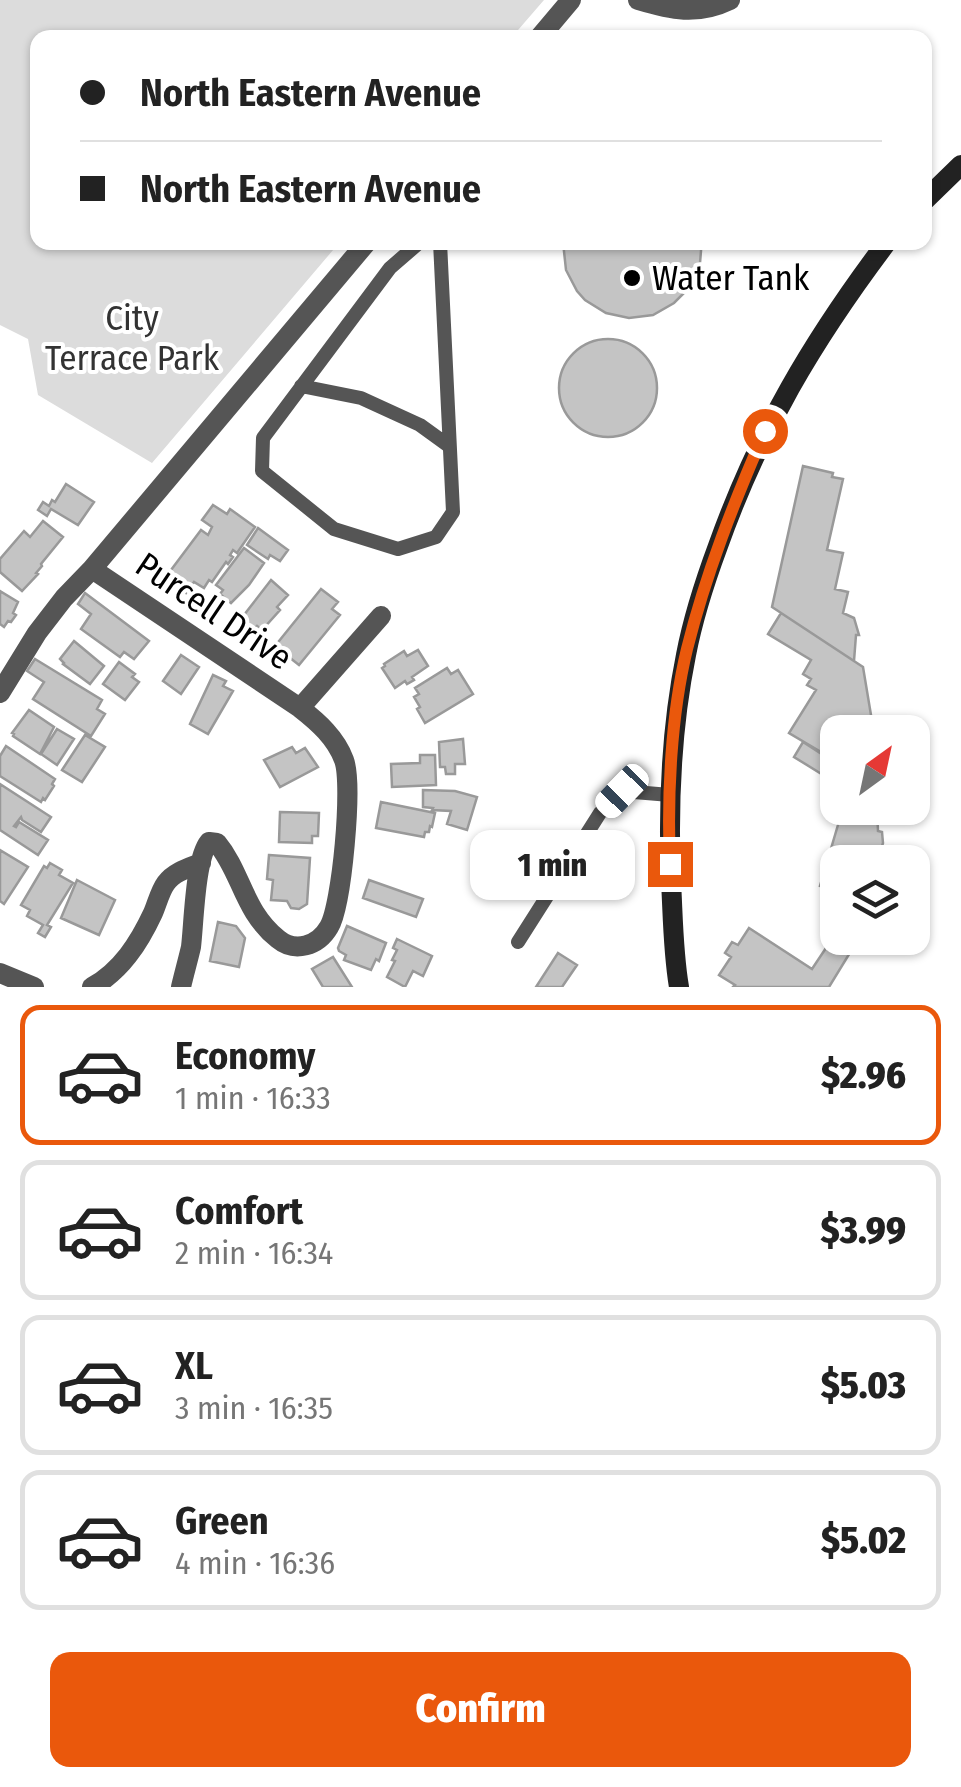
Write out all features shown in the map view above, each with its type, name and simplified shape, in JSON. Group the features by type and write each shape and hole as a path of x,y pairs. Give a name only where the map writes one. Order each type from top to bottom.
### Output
{"main road":[{"path":"932,193 961,165"},
{"path":"679,987 669,832 673,741 686,653 706,578 765,431 847,294 881,250"}],"street":[{"path":"547,30 571,0"},
{"path":"638,0 677,11 730,0"},
{"path":"0,693 36,633 64,598 360,250"},
{"name":"Purcell Drive","path":"92,569 300,708 322,726 345,761 347,798 341,874 331,924 320,940 303,947 281,942 255,916 226,854 216,843 209,842 204,848 201,863"},
{"path":"300,708 381,616"},
{"path":"92,987 130,956 166,883 178,872 201,863 181,987"},
{"path":"0,973 34,987"}],"lane":[{"path":"411,250 390,268 263,438 262,471 334,529 398,549 436,536 453,512 440,250"},
{"path":"302,386 361,398 420,425 449,446"},
{"path":"518,942 600,814 622,791 670,794"}],"green space":[{"name":"City Terrace Park","path":"0,0 544,0 518,30 30,30 30,250 333,250 152,463 38,395 28,339 0,325"}],"building":[{"name":"Water Tank","path":"564,250 701,250 691,286 674,303 653,315 629,318 606,313 585,300 566,270"},
{"path":"608,339 627,343 643,353 653,369 657,388 653,407 643,423 627,433 608,437 589,433 573,423 563,407 559,388 563,369 573,353 589,343"},
{"path":"803,466 843,479 827,550 843,553 835,589 848,592 843,613 854,618 859,635 854,661 772,607"},
{"path":"66,484 94,502 78,525 51,509 47,516 38,510 43,502 49,506 52,500 55,502"},
{"path":"213,505 227,514 230,509 255,527 237,553 233,550 233,557 212,582 209,580 204,588 194,582 186,593 165,578 201,530 208,535 212,527 202,520"},
{"path":"43,521 63,537 22,591 0,572 0,559 24,531 30,537"},
{"path":"258,528 288,550 280,561 270,555 268,559 247,545"},
{"path":"244,548 264,563 231,603 216,585"},
{"path":"271,580 288,595 262,630 257,626 253,630 242,621 244,615"},
{"path":"321,589 338,602 332,609 340,615 299,665 275,646"},
{"path":"0,591 18,602 13,613 16,615 4,627 0,624"},
{"path":"85,593 149,641 134,659 124,652 120,657 81,629 91,614 78,604"},
{"path":"781,613 863,667 871,715 820,715 820,751 789,733 816,690 807,685 811,679 803,674 811,660 768,634"},
{"path":"74,641 104,666 90,684 60,659"},
{"path":"418,650 428,666 412,677 414,680 395,688 382,668 384,664 404,651 407,656"},
{"path":"181,655 199,667 181,694 163,681"},
{"path":"35,659 102,700 97,709 105,714 91,736 33,699 44,682 27,671"},
{"path":"119,662 139,682 125,700 103,684"},
{"path":"447,668 451,674 458,670 473,694 425,723 417,709 420,707 414,697 419,694 415,688"},
{"path":"213,675 226,681 223,686 233,691 208,734 190,724"},
{"path":"29,710 54,727 40,754 12,733"},
{"path":"57,729 74,739 57,765 41,754"},
{"path":"85,735 105,747 82,782 62,770"},
{"path":"463,739 465,764 455,764 455,774 446,774 445,767 440,767 439,742"},
{"path":"803,742 820,753 820,773 794,757"},
{"path":"6,746 55,779 45,800 41,802 0,776 0,756"},
{"path":"292,747 296,753 305,748 318,767 280,787 264,760"},
{"path":"420,755 435,755 436,785 392,787 391,764 420,763"},
{"path":"0,784 51,817 41,832 21,817 14,826 19,822 48,840 38,855 0,830"},
{"path":"423,790 455,791 477,797 467,830 447,824 451,811 423,807"},
{"path":"381,802 435,813 432,827 424,837 376,828"},
{"path":"280,812 319,813 318,836 312,836 312,843 279,842"},
{"path":"838,825 878,825 882,832 882,845 832,845"},
{"path":"0,850 28,867 4,904 0,901"},
{"path":"269,855 310,858 307,904 299,909 291,908 287,901 271,900 273,880 267,879"},
{"path":"50,863 62,870 59,875 73,883 47,925 51,927 45,937 38,933 43,925 27,916 30,910 21,905 44,866 47,868"},
{"path":"77,880 115,900 99,935 61,918"},
{"path":"369,880 423,899 416,917 363,898"},
{"path":"218,922 236,926 245,938 239,967 210,961"},
{"path":"347,926 386,943 371,970 344,960 346,955 339,951"},
{"path":"749,928 812,969 821,955 849,955 829,987 733,987 719,975 731,957 725,953 732,942 738,945"},
{"path":"397,939 432,956 423,976 413,971 405,987 387,977 395,961 392,960 397,950 393,948"},
{"path":"558,953 577,965 562,987 536,987"},
{"path":"333,957 352,987 323,987 312,969"}],"place":[{"name":"Water Tank","path":"632,278"}],"route":[{"path":"670,864 673,741 686,653 706,578 765,431"}]}
